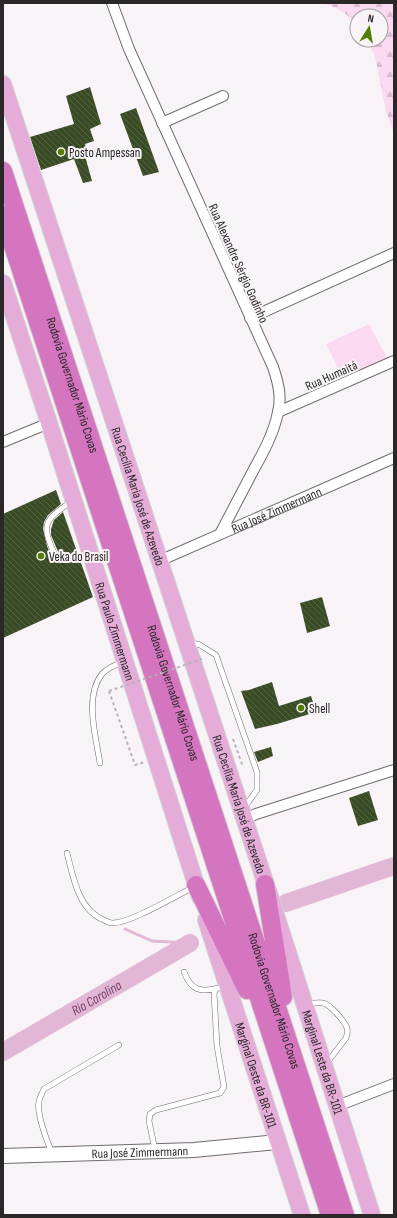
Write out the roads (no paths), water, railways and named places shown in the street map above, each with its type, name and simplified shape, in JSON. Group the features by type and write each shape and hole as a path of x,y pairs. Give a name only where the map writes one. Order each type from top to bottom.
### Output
{"highway":[{"name":"Rodovia Governador Mário Covas","path":"3,170 284,1050 330,1215"},
{"name":"Rodovia Governador Mário Covas","path":"3,215 284,1050 345,1215"},
{"path":"265,884 284,1050"},
{"path":"196,885 284,1050"}],"main road":[{"name":"Rua Cecília Maria José de Azevedo","path":"3,84 274,909"},
{"name":"Rua Paulo Zimmermann","path":"3,283 8,307 49,422 72,500 211,935"},
{"name":"Marginal Leste da BR-101","path":"274,909 372,1215"},
{"name":"Marginal Oeste da BR-101","path":"211,935 222,987 277,1142 301,1215"},
{"name":"Rua José Zimmermann","path":"3,1156 194,1150 277,1142"}],"street":[{"name":"Rua Alexandre Sérgio Godinho","path":"112,3 129,49 275,375 280,394 278,412 268,444 220,534"},
{"path":"162,123 223,96"},
{"path":"250,318 394,253"},
{"name":"Rua Humaitá","path":"278,412 394,361"},
{"path":"3,442 49,422"},
{"name":"Rua José Zimmermann","path":"159,561 394,458"},
{"path":"243,816 256,814 394,770"},
{"path":"337,1106 394,1084"}],"lane":[{"path":"55,555 47,539 46,526 48,520 72,500"},
{"path":"186,641 200,645 216,655 257,772 256,790 243,816"},
{"path":"100,763 93,714 93,693 102,674 110,667 124,662"},
{"path":"68,852 73,876 82,901 96,917 112,923 128,920 196,885"},
{"path":"184,972 188,982 193,987 200,990 222,987"},
{"path":"155,1151 149,1120 150,1114 156,1110 220,1093 224,1087 217,1046 214,993 222,987"},
{"path":"304,1004 316,1002 325,1003 332,1008 347,1027 346,1038 324,1066"},
{"path":"54,1155 47,1142 40,1116 38,1102 44,1089 119,1045"}],"waterway":[{"name":"Rio Carolina","path":"286,903 394,866"},
{"path":"125,929 152,941 190,943"},
{"name":"Rio Carolina","path":"3,1052 190,943"}],"place":[{"name":"Posto Ampessan","path":"61,152"},
{"name":"Veka do Brasil","path":"41,556"},
{"name":"Shell","path":"301,708"}]}
